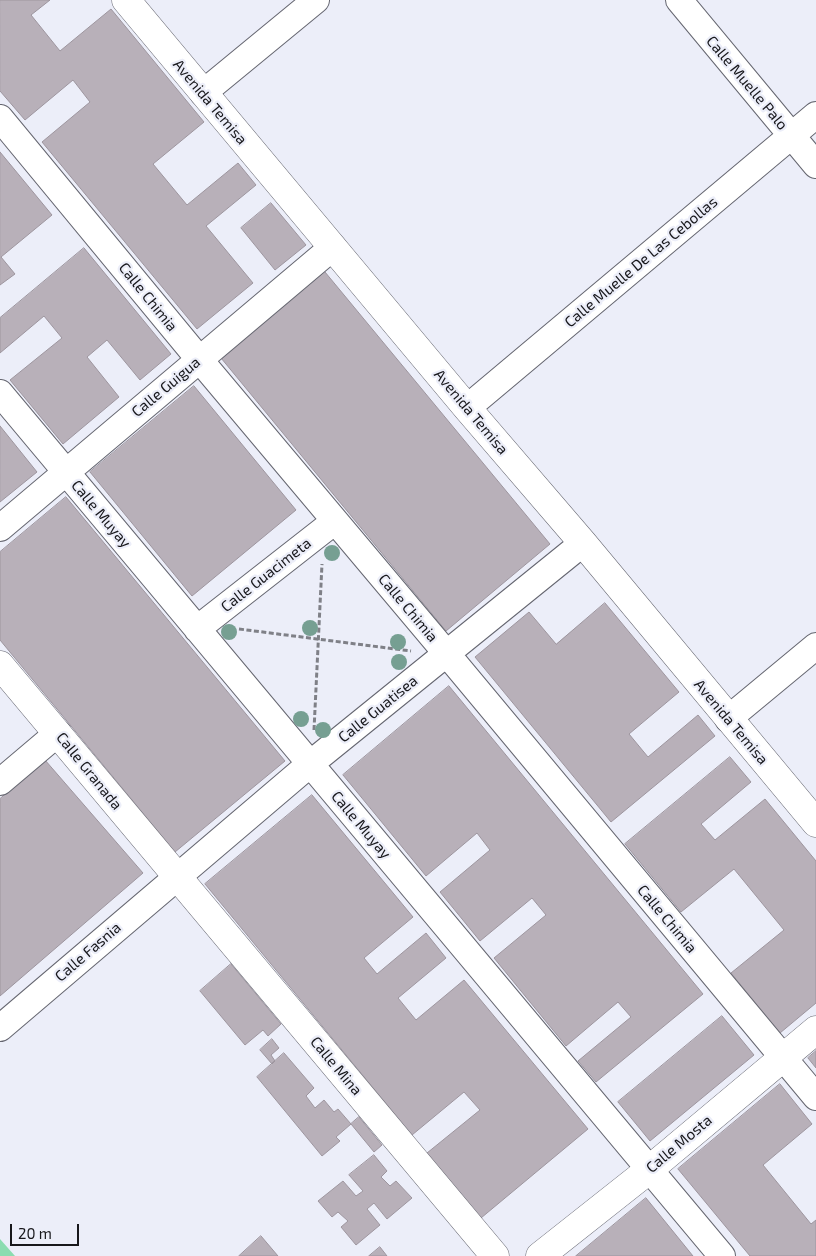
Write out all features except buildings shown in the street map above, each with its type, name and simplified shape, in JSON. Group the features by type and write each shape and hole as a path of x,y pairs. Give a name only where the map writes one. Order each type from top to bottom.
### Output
{"street":[{"name":"Avenida Temisa","path":"126,0 816,823"},
{"path":"203,94 316,0"},
{"name":"Calle Muelle Palo","path":"679,0 816,165"},
{"name":"Calle Muelle De Las Cebollas","path":"467,408 816,115"},
{"name":"Calle Chimia","path":"0,118 816,1097"},
{"name":"Calle Guigua","path":"0,528 332,247"},
{"name":"Calle Muyay","path":"0,393 65,472 205,622 310,764 722,1256"},
{"name":"Calle Guacimeta","path":"205,622 334,521"},
{"name":"Calle Guatisea","path":"176,877 310,764 583,543"},
{"path":"728,719 816,646"},
{"name":"Calle Granada","path":"0,666 58,733 176,877"},
{"path":"0,782 58,733"},
{"name":"Calle Fasnia","path":"0,1028 176,877"},
{"name":"Calle Mina","path":"176,877 495,1256"},
{"name":"Calle Mosta","path":"540,1256 650,1168 816,1030"}],"path":[{"path":"314,731 322,562"},
{"path":"205,622 221,627 414,651"}],"green space":[{"path":"0,1239 15,1256 0,1256"}]}
